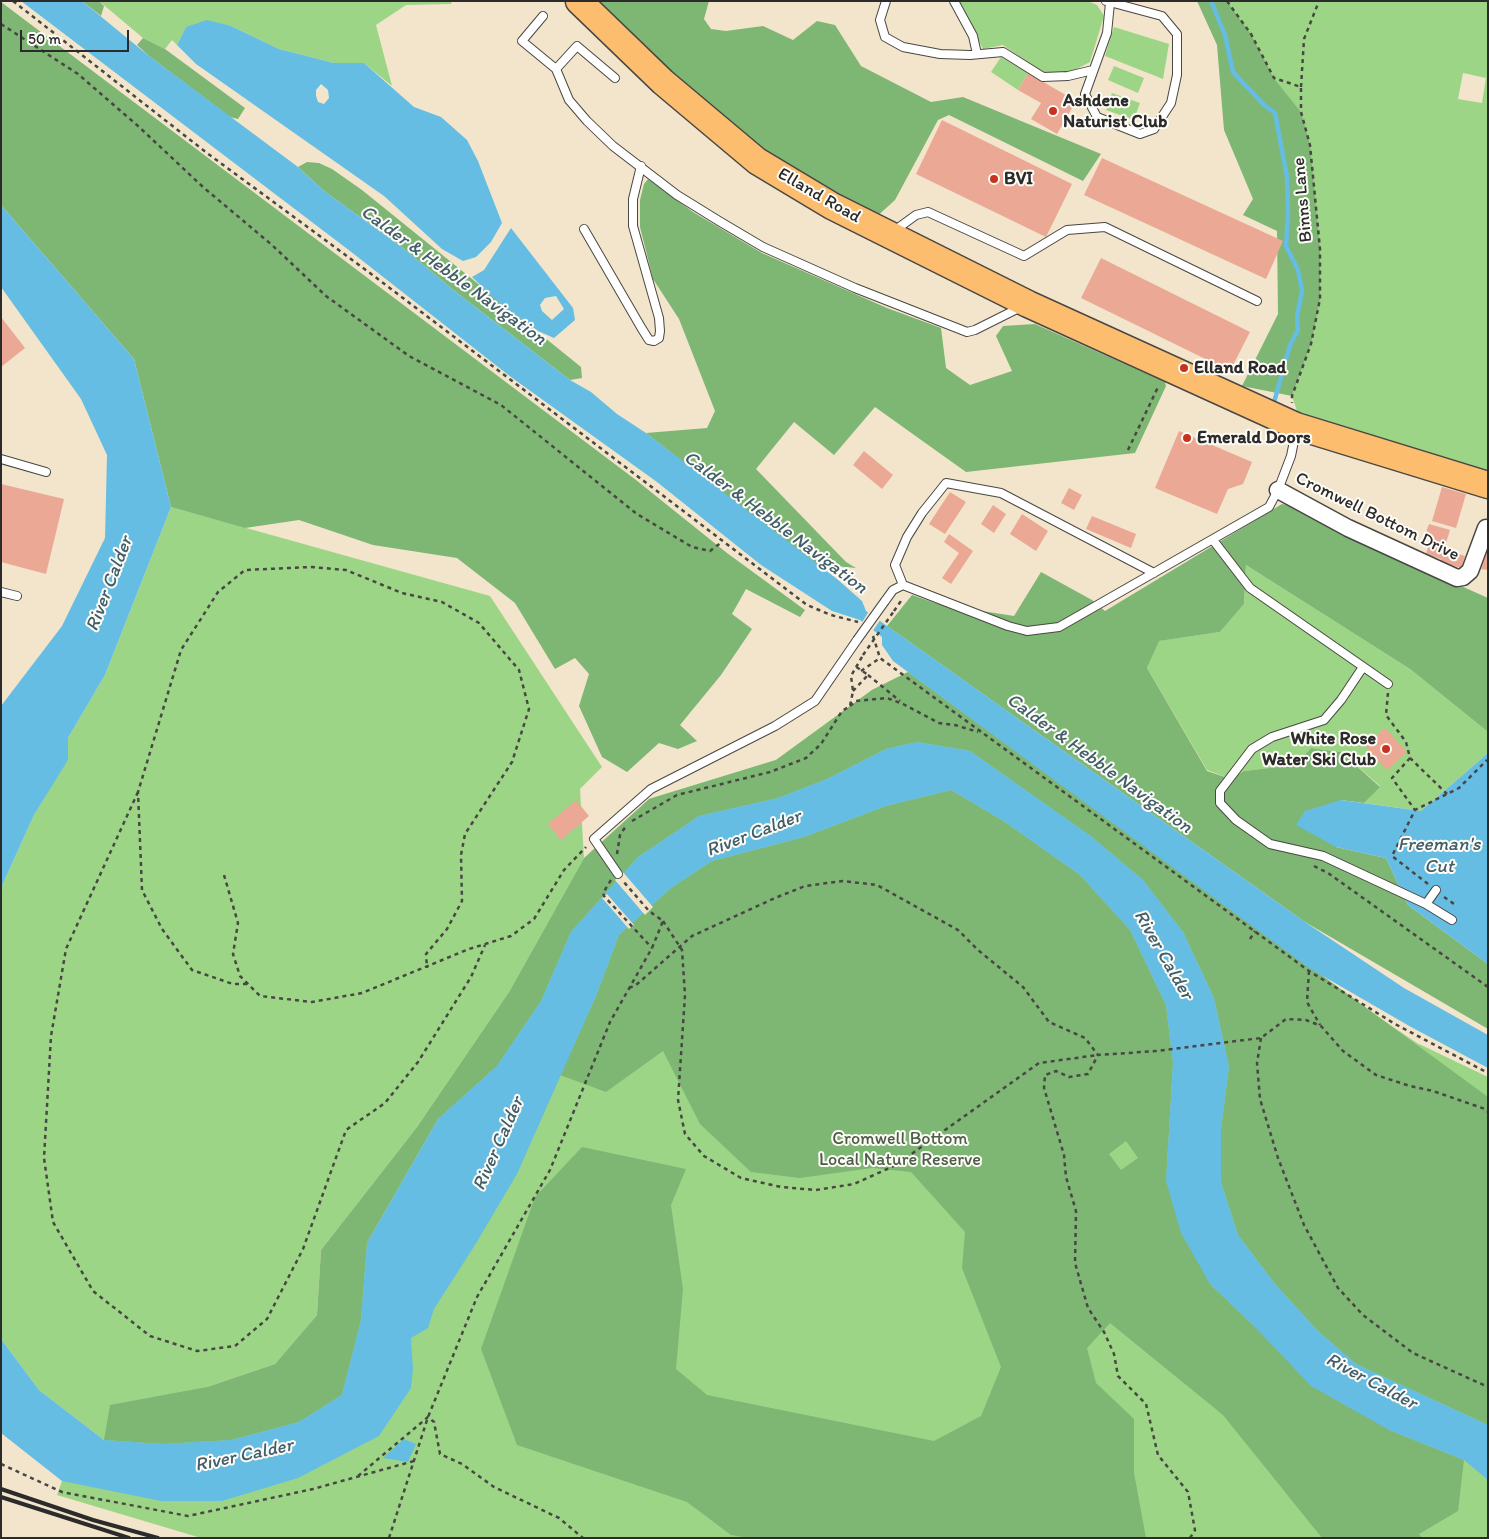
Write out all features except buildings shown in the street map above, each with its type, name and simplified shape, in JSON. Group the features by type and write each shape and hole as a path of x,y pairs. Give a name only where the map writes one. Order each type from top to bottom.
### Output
{"main road":[{"name":"Elland Road","path":"580,1 663,82 757,160 832,206 1028,304 1296,426 1488,484"}],"street":[{"name":"Cromwell Bottom Drive","path":"1278,490 1348,528 1457,578 1463,577 1470,571 1482,526"}],"lane":[{"path":"886,1 880,20 885,37 903,47 940,54 1003,52 1043,77 1068,76 1093,70"},
{"path":"954,1 973,36 977,54"},
{"path":"1108,2 1162,16 1177,34 1177,75 1171,103 1154,129 1140,134 1097,117 1085,94 1106,33 1108,2"},
{"path":"544,16 522,41 556,70 569,100 587,121 613,146 678,194 763,247 948,326 967,332 975,330 1028,304"},
{"path":"556,70 577,46 615,78"},
{"path":"584,229 642,330 650,340 654,341 658,338 660,331 659,318 633,226 633,199 641,166"},
{"path":"889,235 916,215 928,212 1024,256 1067,230 1105,227 1257,301"},
{"path":"1154,573 1001,493 946,483 922,513 907,537 895,565 903,585 991,619 1027,630 1058,627 1154,573 1269,507 1278,490 1291,456 1296,426"},
{"path":"1,458 46,472"},
{"path":"1212,540 1250,588 1388,684"},
{"path":"617,873 594,839 650,789 775,726 815,701 893,590 903,585"},
{"path":"1,592 17,596"},
{"path":"1363,666 1324,720 1272,737 1252,749 1220,791 1220,803 1236,820 1270,844 1323,856 1426,904 1452,920"},
{"path":"1426,904 1436,890"}],"path":[{"path":"13,1 207,153 640,475 723,542 807,605 831,615 858,622 864,628"},
{"path":"1227,1 1250,34 1274,78 1301,87"},
{"name":"Binns Lane","path":"1296,426 1292,396 1311,344 1320,299 1320,249 1310,145 1301,112 1304,39 1319,1"},
{"path":"1,24 78,74 138,126 203,188 272,245 326,296 402,350 501,405 637,514 692,547 710,551 723,542"},
{"path":"1128,450 1168,368"},
{"path":"427,968 426,954 447,929 462,900 461,855 465,834 512,762 529,708 519,670 479,623 442,602 402,593 346,570 311,567 245,570 218,592 181,650 138,792 66,949 51,1036 44,1158 53,1222 93,1291 150,1336 197,1352 235,1346 267,1319 303,1249 346,1130 385,1103 418,1062 472,977 485,945"},
{"path":"850,706 853,691 851,676 855,666 894,611"},
{"path":"870,633 875,638 880,658 1309,971 1395,1024 1488,1073"},
{"path":"861,671 880,658"},
{"path":"855,666 902,704"},
{"path":"853,691 868,675"},
{"path":"1388,684 1386,715 1406,742 1410,758 1448,794"},
{"path":"652,948 634,931 603,893 617,873 620,835 628,824 677,795 770,772 806,758 821,744 842,710 856,701 887,698 938,723 955,725 982,733"},
{"path":"1410,758 1392,778 1415,810"},
{"path":"1454,904 1392,856 1415,810 1459,788 1487,760"},
{"path":"138,792 142,890 162,929 192,970 233,984 247,984"},
{"path":"224,875 238,923 233,954 240,976 260,996 312,1002 362,993 511,936 534,919 564,870 594,839"},
{"path":"1312,865 1328,874 1488,987"},
{"path":"617,873 649,911 663,921 680,947 685,995 678,1100 685,1134 704,1156 741,1178 781,1188 816,1190 854,1184 896,1165 1039,1063 1261,1038 1286,1019 1306,1020 1321,1026"},
{"path":"629,988 636,985 692,936 805,886 843,881 877,885 905,898 958,930 978,950 1023,986 1049,1022 1085,1038 1098,1055"},
{"path":"389,1538 428,1417 477,1297 550,1170 610,1022 652,948 663,921"},
{"path":"1250,939 1255,931"},
{"path":"1309,971 1308,1002 1321,1026 1343,1051 1376,1075 1433,1091 1485,1109 1488,1112"},
{"path":"1261,1038 1257,1064 1260,1099 1275,1149 1304,1225 1338,1288 1363,1315 1413,1353 1488,1386"},
{"path":"1098,1055 1088,1074 1069,1077 1056,1071 1044,1075 1044,1088 1064,1155 1066,1177 1076,1211 1074,1263 1088,1308 1104,1332 1114,1354 1118,1376 1146,1404 1158,1455 1188,1492 1195,1530 1190,1538"},
{"path":"357,1477 428,1417"},
{"path":"428,1417 434,1422 440,1454 462,1464 494,1487 559,1518 583,1538"},
{"path":"1,1464 62,1492 188,1516 357,1477 414,1461"}],"green space":[{"path":"82,1 99,1 104,6 101,16"},
{"path":"99,1 452,1 451,4 406,5 376,25 392,86 364,63 334,63 279,49 231,26 186,27 177,45 172,40 165,49 143,38"},
{"path":"588,1 709,1 704,19 711,29 726,31 763,26 793,40 817,21 835,25 861,66 931,102 963,97 1101,154 1083,181 949,115 938,120 895,200 873,220 760,157"},
{"path":"958,1 1088,1 1097,5 1104,16 1090,62 1071,72 1044,73 1003,45 983,49"},
{"path":"1197,1 1227,1 1251,34 1274,78 1301,112 1310,145 1320,249 1320,299 1311,344 1292,396 1242,386 1278,314 1277,231 1243,215 1253,199 1224,130 1217,45"},
{"path":"1227,1 1488,1 1488,471 1298,414 1292,396 1311,344 1301,112 1274,78 1251,34","holes":["1463,73 1486,78 1482,103 1458,99"]},
{"path":"1,2 636,480 727,553 805,610 800,617 746,589 732,614 752,629 721,675 680,725 697,741 678,749 659,743 627,772 602,757 579,706 589,674 575,658 555,669 515,603 457,558 373,545 299,520 245,528 171,507 134,359 1,205"},
{"path":"1114,27 1169,44 1163,79 1105,56"},
{"path":"143,38 165,49 245,108 238,119 230,117 149,56 137,45"},
{"path":"1001,57 1028,73 1018,90 991,72"},
{"path":"1114,66 1144,78 1138,93 1108,80"},
{"path":"1112,93 1140,103 1134,120 1106,110"},
{"path":"307,162 319,163 332,169 362,190 581,367 582,378 570,380 457,293 403,248 324,191 298,167"},
{"path":"648,179 693,212 762,253 887,308 941,328 946,368 970,385 1012,371 996,336 1003,326 1035,324 1165,382 1166,386 1135,453 966,472 875,407 834,455 794,422 756,469 846,562 856,568 814,564 646,433 707,428 715,411 679,319 653,279 640,227 640,200 644,184"},
{"path":"1282,504 1301,508 1376,548 1488,598 1488,732 1410,669 1246,565 1244,604 1220,632 1159,641 1147,668 1207,771 1231,779 1244,771 1295,765 1311,748 1341,752 1380,787 1364,803 1341,800 1336,847 1386,858 1408,905 1488,964 1488,1029 1305,922 887,626 912,595 938,604 1014,616 1041,572 1092,600 1105,611"},
{"name":"Cromwell Bottom Local Nature Reserve","path":"171,507 490,596 602,767 580,789 584,858 509,992 417,1127 321,1250 317,1315 275,1364 207,1387 299,1422 367,1243 438,1119 649,799 776,760 872,690 908,672 1350,998 1417,1043 1488,1077 1488,1538 201,1538 57,1495 62,1481 104,1440 39,1390 1,1339 1,888 34,815 67,760 68,738 105,675"},
{"path":"1246,565 1410,669 1488,732 1488,753 1421,811 1364,803 1380,786 1341,752 1311,748 1295,765 1244,771 1231,779 1207,770 1147,668 1158,641 1220,632 1244,604"},
{"path":"908,672 1488,1097 1488,1425 1356,1364 1318,1331 1275,1284 1238,1235 1221,1182 1221,1128 1229,1067 1214,998 1183,932 1143,880 1092,837 970,751 917,742 886,749 827,779 778,798 699,816 638,857 571,932 541,1001 497,1066 438,1119 367,1243 361,1320 342,1395 299,1422 231,1440 163,1444 104,1440 110,1405 207,1387 275,1364 317,1315 321,1250 417,1127 509,992 584,858 649,799 776,760 872,690"},
{"path":"951,790 1005,822 1080,875 1130,930 1166,1005 1173,1063 1166,1181 1210,1284 1253,1325 1389,1430 1464,1460 1458,1511 1419,1534 1422,1538 1322,1538 1223,1415 1110,1323 1087,1348 1096,1383 1134,1419 1134,1473 1146,1538 749,1538 731,1535 687,1502 517,1445 481,1349 535,1197 582,1147 686,1169 671,1205 683,1289 676,1369 707,1395 934,1441 981,1416 1001,1367 962,1268 965,1232 911,1172 872,1168 800,1178 751,1172 700,1124 663,1051 606,1092 560,1075 596,996 619,935 671,888 712,861 804,837 886,806","holes":["1126,1141 1138,1158 1121,1170 1109,1154"]}],"water":[{"path":"21,1 82,1 149,56 298,167 324,191 403,248 457,293 570,380 591,392 617,414 646,433 837,579 862,601 866,611 1305,922 1404,988 1488,1035 1488,1068 1411,1027 1309,968 893,661 882,645 882,637 860,620 832,611 761,565 657,482 511,377 350,251"},
{"path":"207,20 231,26 279,49 334,63 364,63 414,107 441,117 467,140 478,161 502,223 491,242 476,257 463,261 442,249 384,196 196,64 177,45 186,27","holes":["321,84 328,90 329,98 324,104 318,102 316,90"]},
{"name":"River Calder","path":"1,205 134,359 171,507 105,675 68,738 68,760 34,815 1,888 1,706 62,626 105,538 107,455 81,399 1,287"},
{"path":"511,228 573,308 575,320 554,338 538,331 497,301 472,277 484,270","holes":["556,296 564,309 552,320 542,311 540,305 545,298"]},
{"name":"River Calder","path":"917,742 970,751 1092,837 1143,880 1183,932 1214,998 1229,1067 1221,1128 1221,1182 1238,1235 1275,1284 1318,1331 1356,1364 1488,1425 1488,1480 1464,1460 1389,1430 1311,1386 1253,1325 1210,1284 1181,1233 1166,1181 1173,1063 1166,1005 1130,930 1080,875 1005,822 951,790 886,806 804,837 712,861 671,888 619,935 596,996 517,1174 434,1309 428,1328 411,1338 413,1369 411,1388 379,1436 298,1478 222,1501 161,1501 62,1481 1,1433 1,1339 39,1390 104,1440 163,1444 231,1440 299,1422 342,1395 361,1320 367,1243 438,1119 497,1066 541,1001 571,932 638,857 699,816 778,798 827,779 886,749"},
{"name":"Freeman's Cut","path":"1488,753 1488,964 1408,905 1386,858 1336,847 1296,825 1305,811 1341,800 1421,811"},
{"path":"404,1439 416,1444 408,1462 383,1458"}],"pier":[{"path":"869,611 881,619 872,632 861,624"},
{"path":"622,871 653,907 645,915 615,880"},
{"path":"607,894 634,925 629,929 602,898"}],"waterway":[{"path":"1211,1 1225,35 1233,72 1264,105 1275,113 1287,177 1288,214 1286,246 1298,270 1302,291 1297,316 1298,330 1290,345 1273,406"}],"railway":[{"path":"1,1489 93,1520 158,1538"},
{"path":"1,1497 129,1538"}],"place":[{"name":"Ashdene Naturist Club","path":"1053,111"},
{"name":"BVI","path":"994,179"},
{"name":"Elland Road","path":"1184,368"},
{"name":"Emerald Doors","path":"1187,438"},
{"name":"White Rose Water Ski Club","path":"1386,749"}],"water label":[{"name":"Calder & Hebble Navigation","path":"453,276"},
{"name":"Calder & Hebble Navigation","path":"775,523"},
{"name":"Calder & Hebble Navigation","path":"1099,764"}]}
